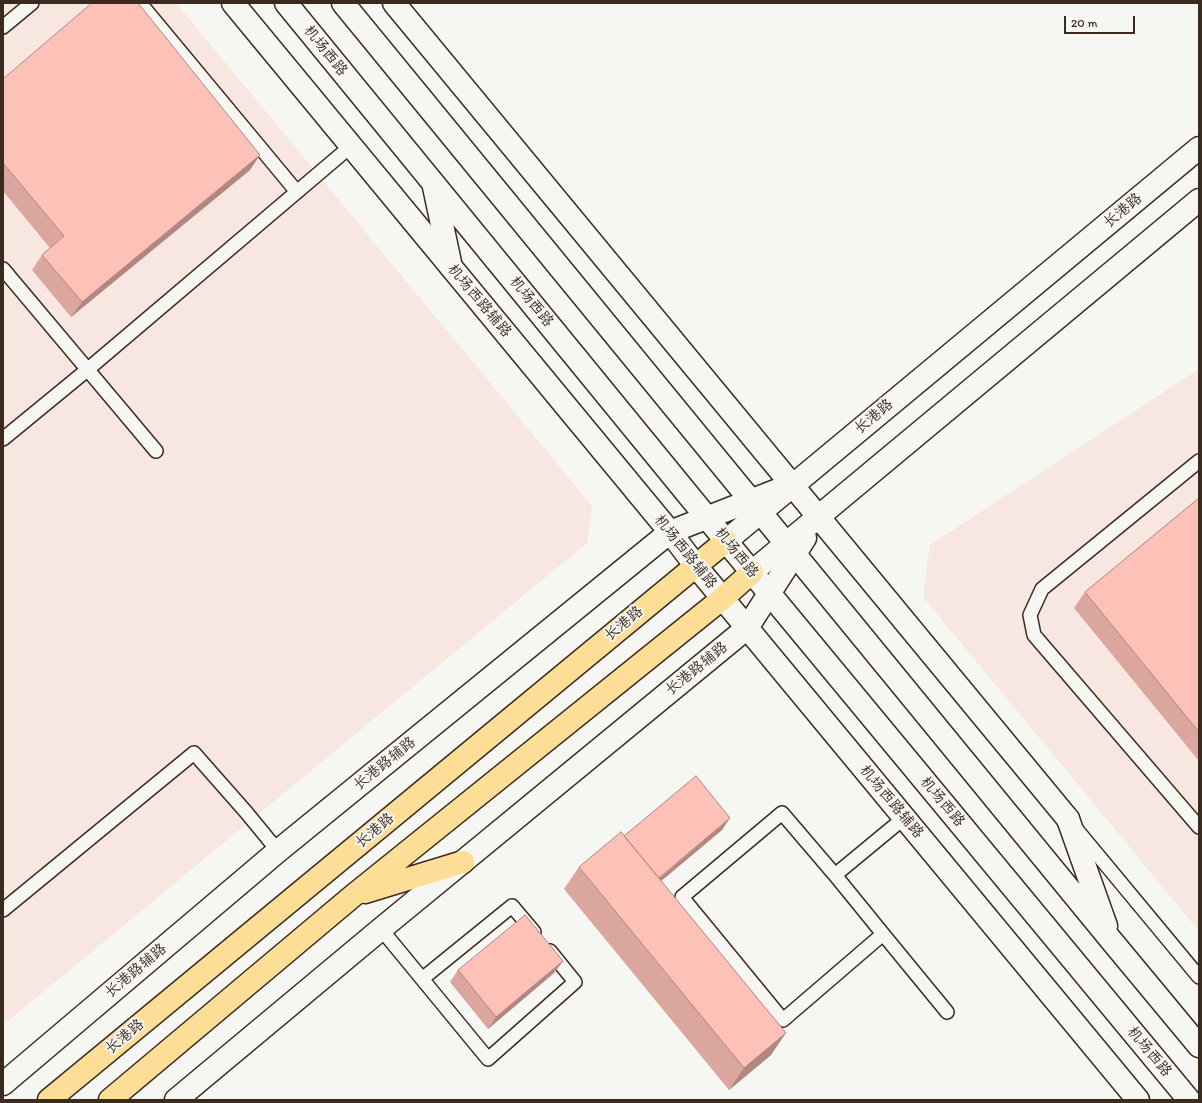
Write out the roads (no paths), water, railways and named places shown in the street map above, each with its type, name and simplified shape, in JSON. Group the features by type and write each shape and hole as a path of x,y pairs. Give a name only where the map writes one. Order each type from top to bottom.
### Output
{"main road":[{"name":"长港路","path":"49,1100 695,565 726,541"},
{"path":"110,1100 354,895 723,598 752,572"},
{"path":"354,895 463,862"}],"street":[{"name":"机场西路辅路","path":"233,3 670,532 695,565 1138,1100"},
{"name":"机场西路","path":"286,3 726,541 1189,1100"},
{"path":"343,3 1199,1046"},
{"path":"394,3 1068,819 1111,940"},
{"name":"长港路","path":"726,541 756,506 792,485 1199,148"},
{"path":"433,184 451,267"},
{"path":"752,572 790,549 818,517 1199,200"},
{"name":"长港路辅路","path":"3,1084 278,851 670,532 708,518 756,506"},
{"name":"长港路辅路","path":"176,1100 747,628 769,592 790,549"}],"lane":[{"path":"3,27 32,3"},
{"path":"140,3 297,192"},
{"path":"3,440 351,146"},
{"path":"3,269 156,451"},
{"path":"1199,461 1042,589 1030,616 1034,635 1199,827"},
{"path":"3,910 194,753 278,851"},
{"path":"883,934 782,1020 682,897 782,813 835,875 947,1012"},
{"path":"835,875 904,818"},
{"path":"1068,819 1199,977"},
{"path":"381,929 422,979 488,1059 575,982 512,906 422,979"}]}
